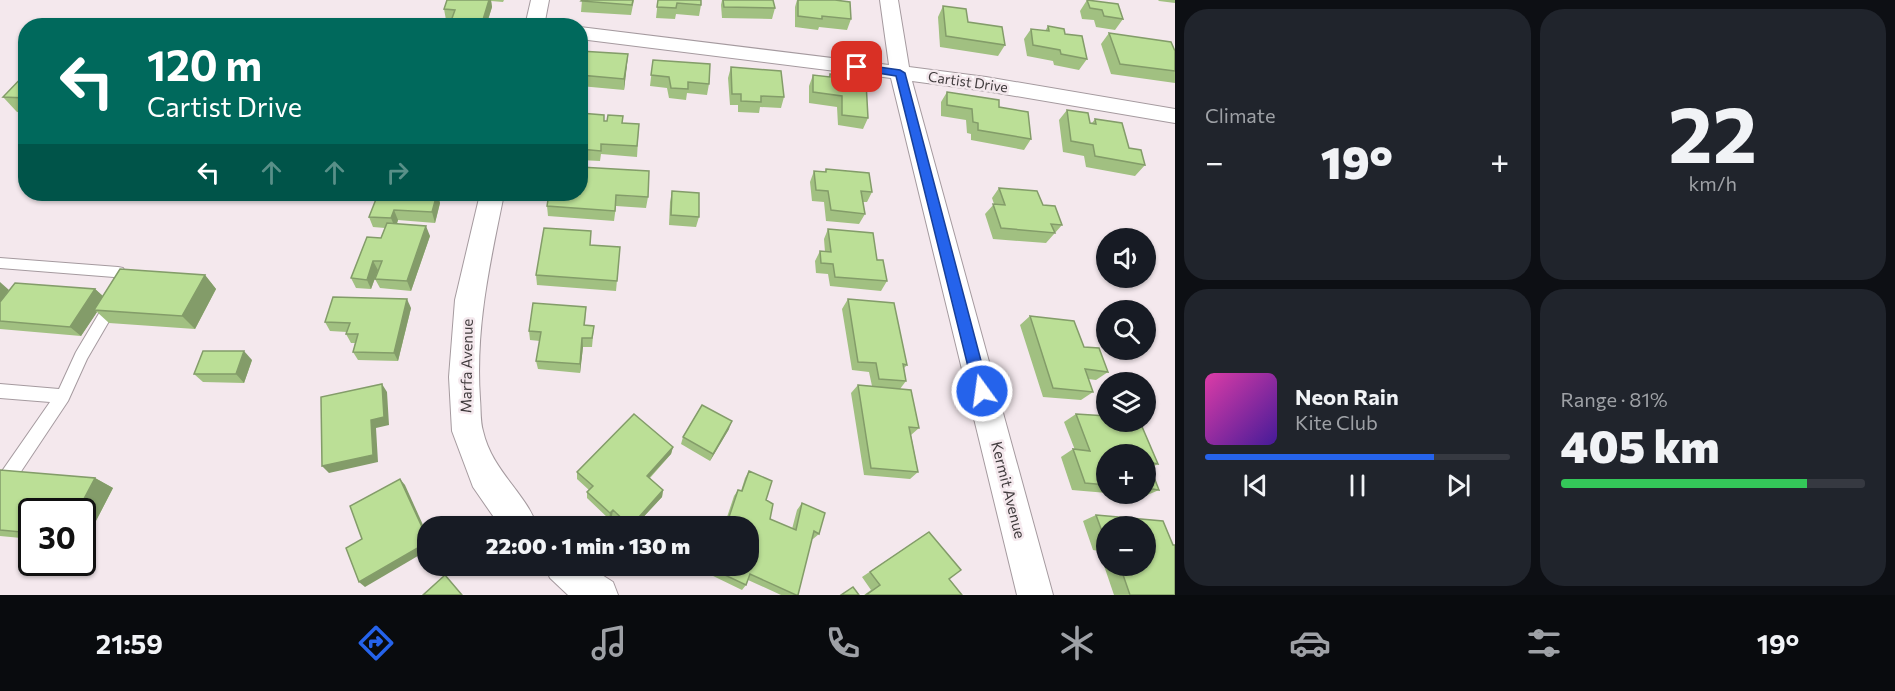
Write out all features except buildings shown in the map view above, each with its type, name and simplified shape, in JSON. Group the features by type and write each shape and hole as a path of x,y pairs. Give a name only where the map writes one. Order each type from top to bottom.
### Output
{"street":[{"path":"536,18 540,0"},
{"name":"Kermit Avenue","path":"889,0 900,73 1035,595"},
{"name":"Cartist Drive","path":"588,34 986,84 1175,116"},
{"name":"Marfa Avenue","path":"490,201 469,300 464,377 467,431 484,476 513,516"},
{"path":"573,576 600,595"}],"lane":[{"path":"0,263 118,272 124,285 81,356 63,396 0,488"},
{"path":"0,391 63,396"}],"route":[{"path":"857,67 900,73 982,391"}]}
